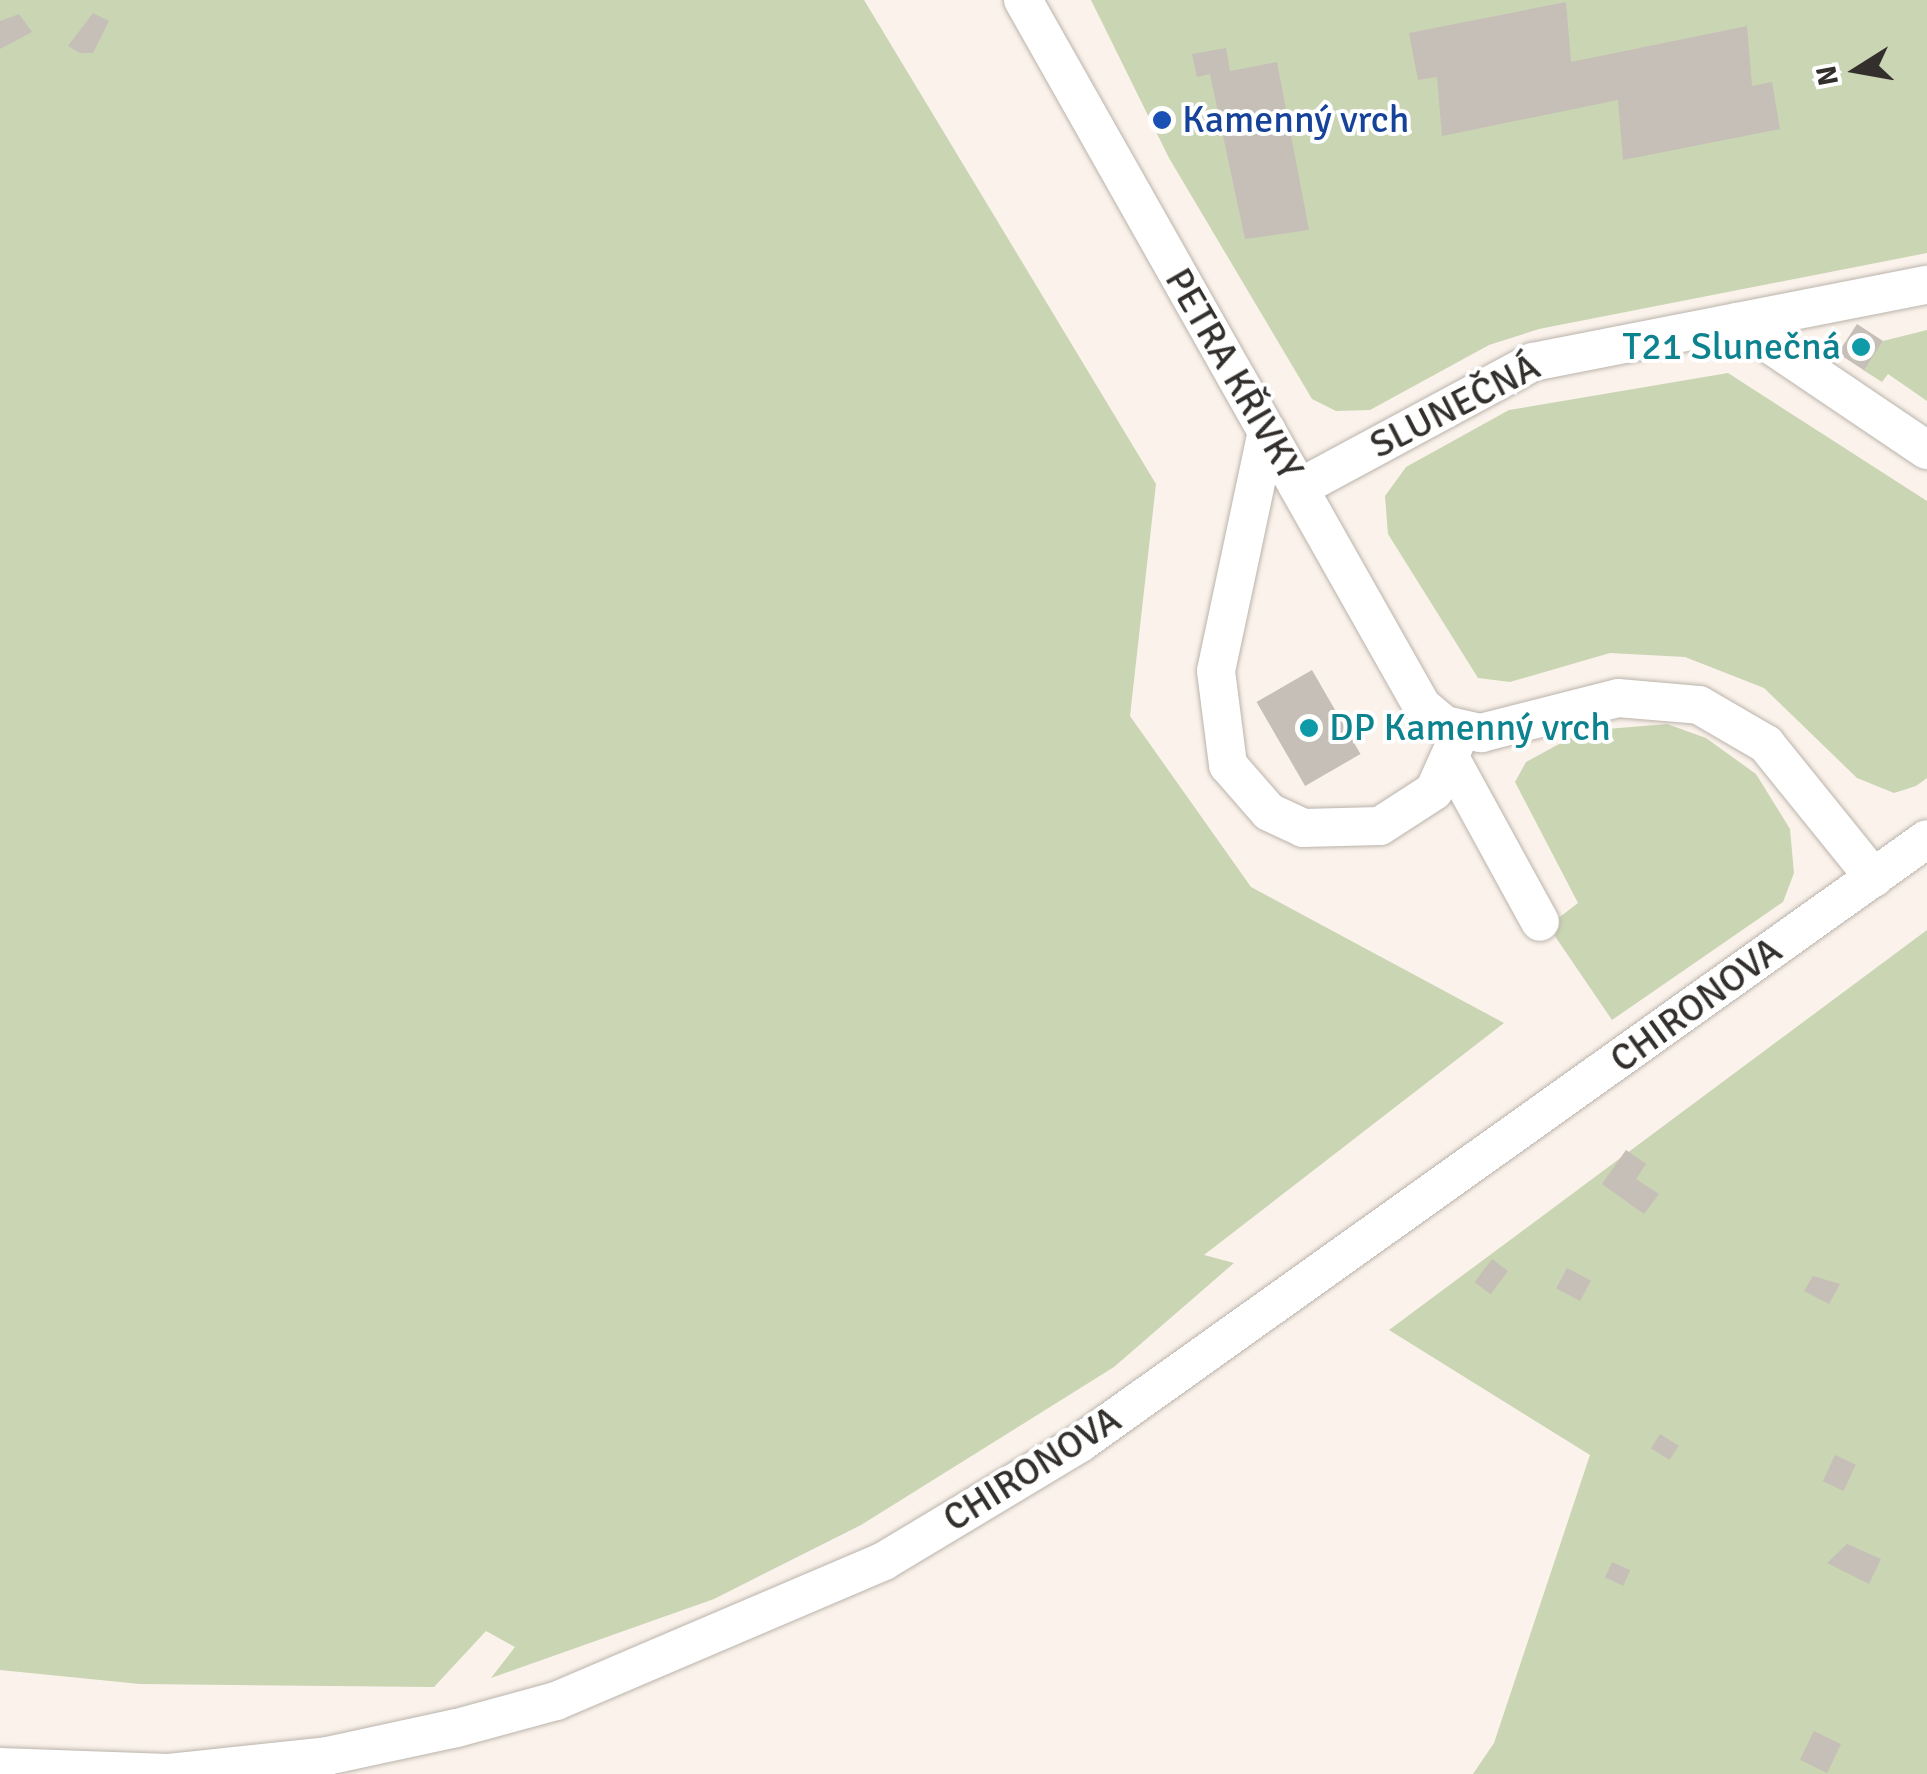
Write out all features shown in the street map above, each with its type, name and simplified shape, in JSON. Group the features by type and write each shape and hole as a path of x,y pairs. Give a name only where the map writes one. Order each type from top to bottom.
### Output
{"street":[{"name":"PETRA KŘIVKY","path":"1023,0 1422,706 1457,747 1540,922"},
{"name":"SLUNEČNÁ","path":"1299,488 1533,362 1927,285"},
{"path":"1737,322 1927,450"},
{"path":"1267,431 1216,670 1228,765 1269,812 1341,832 1416,808 1457,747 1500,730 1618,698 1699,705 1766,744 1874,878"},
{"name":"CHIRONOVA","path":"0,1767 169,1773 326,1756 457,1728 556,1701 884,1561 1080,1444 1927,839"}],"green space":[{"path":"0,0 864,0 1156,484 1130,716 1251,887 1504,1023 1204,1255 1234,1263 1114,1367 861,1525 714,1599 491,1678 515,1647 486,1631 434,1687 140,1684 0,1670"},
{"path":"1091,0 1927,0 1927,253 1539,329 1489,345 1370,410 1336,411 1312,399 1169,158"},
{"path":"1927,330 1927,401 1888,374 1882,382 1863,370 1883,341"},
{"path":"1728,373 1927,501 1927,778 1916,786 1894,793 1857,778 1764,688 1685,657 1610,653 1510,682 1478,678 1388,534 1385,496 1406,467 1509,410"},
{"path":"1667,724 1706,738 1756,774 1790,829 1794,873 1783,902 1612,1020 1548,926 1578,903 1515,782 1526,762 1583,731"},
{"path":"1927,930 1927,1774 1473,1774 1494,1743 1590,1455 1389,1330"}],"building":[{"path":"1566,2 1571,62 1747,26 1752,86 1772,82 1780,129 1623,160 1618,100 1442,136 1437,77 1418,80 1409,33"},
{"path":"93,13 109,21 93,53 80,53 68,46"},
{"path":"19,14 32,32 0,49 0,21"},
{"path":"1226,48 1230,71 1277,62 1309,230 1245,239 1210,74 1197,77 1192,54"},
{"name":"T21 Slunečná","path":"1857,324 1883,341 1864,370 1838,353"},
{"name":"DP Kamenný vrch","path":"1312,670 1360,754 1305,786 1257,702"},
{"path":"1626,1150 1646,1164 1636,1179 1659,1194 1644,1214 1602,1184"},
{"path":"1492,1259 1508,1271 1491,1294 1475,1282"},
{"path":"1567,1268 1591,1281 1580,1301 1556,1288"},
{"path":"1813,1276 1840,1284 1829,1304 1804,1291"},
{"path":"1660,1434 1679,1446 1670,1460 1651,1448"},
{"path":"1835,1455 1856,1465 1844,1491 1823,1481"},
{"path":"1847,1544 1881,1559 1869,1584 1827,1563"},
{"path":"1612,1562 1630,1570 1623,1586 1605,1578"},
{"path":"1814,1731 1841,1744 1827,1773 1800,1760"}],"place":[{"name":"Kamenný vrch","path":"1162,120"},
{"name":"T21 Slunečná","path":"1861,347"},
{"name":"DP Kamenný vrch","path":"1309,728"}]}
